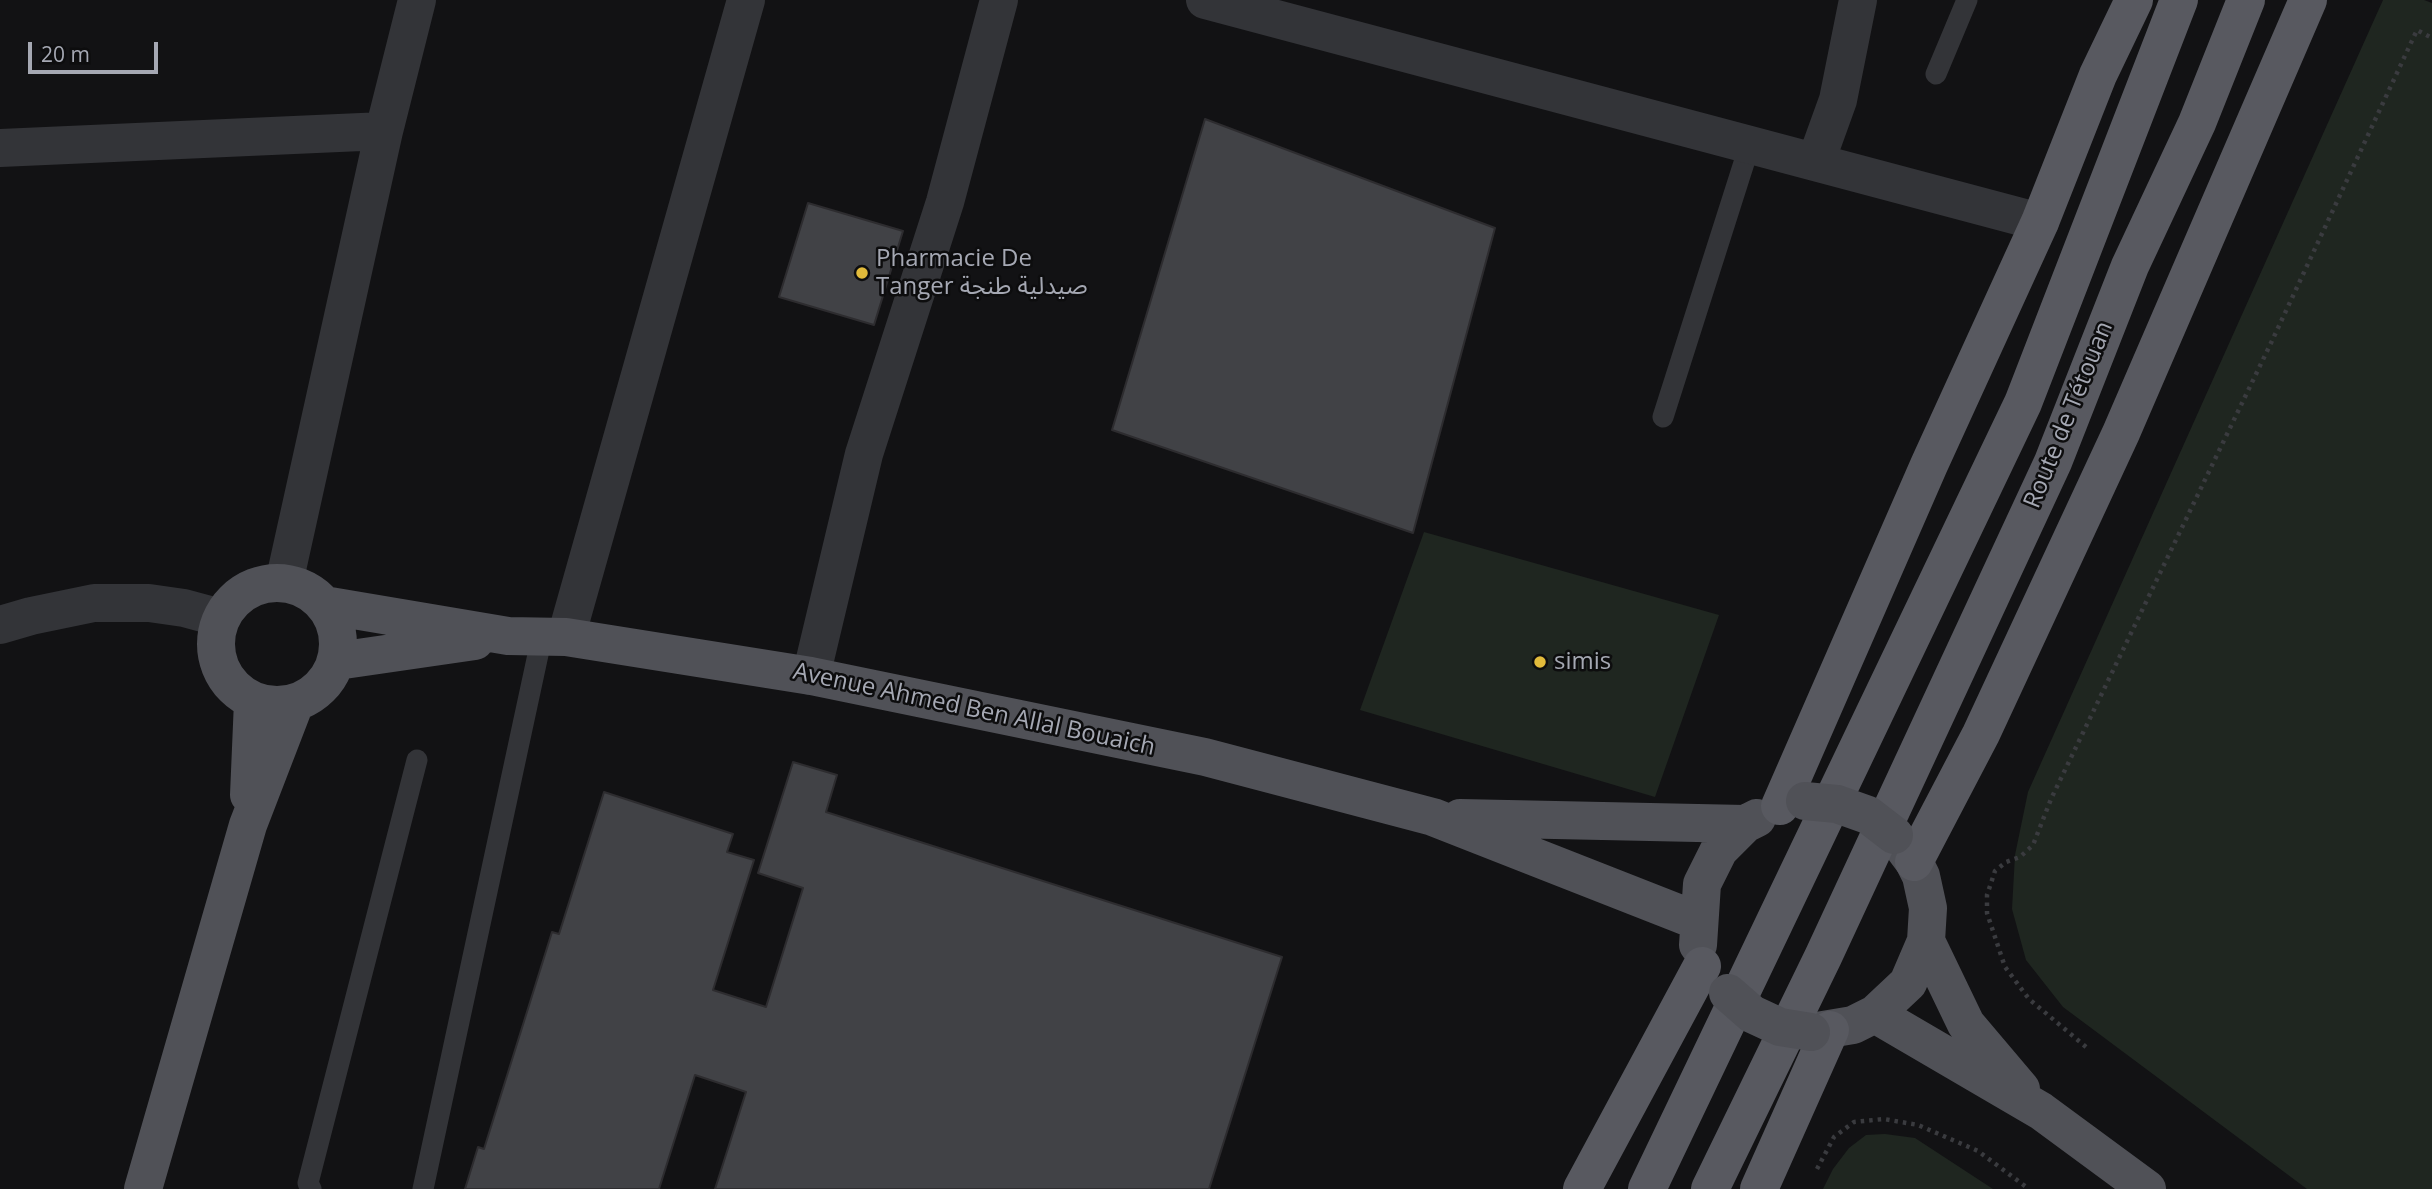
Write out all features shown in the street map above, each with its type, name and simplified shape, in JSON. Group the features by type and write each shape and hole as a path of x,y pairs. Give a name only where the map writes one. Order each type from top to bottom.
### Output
{"highway":[{"path":"1793,804 1929,465 2040,222 2098,75 2134,0"},
{"name":"Route de Tétouan","path":"1647,1189 2023,403 2179,0"},
{"path":"1904,848 1981,734 2121,433 2308,0"},
{"name":"Route de Tétouan","path":"1710,1189 1823,957 2053,461 2130,266 2247,8"},
{"path":"1583,1189 1715,980"},
{"path":"1759,1189 1820,1031"}],"main road":[{"path":"284,583 303,590 324,605 337,632 337,661 329,677 314,693 295,703 274,706 253,701 237,690 224,675 217,657 216,637 221,618 232,602 247,591 265,584 284,583"},
{"name":"Avenue Ahmed Ben Allal Bouaich","path":"324,605 811,676 1205,757 1433,817 1699,921"},
{"name":"Avenue Ahmed Ben Allal Bouaich","path":"337,661 539,636"},
{"path":"248,825 253,701"},
{"path":"144,1189 248,825 295,703"},
{"path":"1793,804 1837,804 1868,815 1904,848 1921,876 1928,908 1926,941 1908,983 1875,1014 1853,1025 1820,1031 1780,1027 1752,1014 1715,980 1697,943 1702,884 1719,850 1745,824 1793,804"},
{"name":"Avenue Ahmed Ben Allal Bouaich","path":"1433,817 1745,824"},
{"path":"1926,941 1966,1024 2041,1111"},
{"path":"1875,1014 2041,1111 2147,1189"}],"street":[{"path":"284,583 384,131 417,0"},
{"path":"539,636 746,0"},
{"path":"811,676 864,454 945,202 999,0"},
{"path":"1205,0 2040,222"},
{"path":"1816,161 1838,100 1858,0"},
{"path":"0,148 384,131"},
{"path":"0,625 94,603 149,603 221,618"}],"lane":[{"path":"1936,74 1967,0"},
{"path":"1663,417 1750,144"},
{"path":"423,1189 539,636"},
{"path":"311,1189 308,1183 417,760"}],"path":[{"path":"2086,1047 2029,999 2005,967 1987,913 1987,895 1995,871 2006,862 2020,857 2033,845 2050,799 2277,330 2417,30 2432,38"},
{"path":"1815,1172 1834,1137 1854,1122 1884,1119 1918,1125 1978,1151 2029,1189"}],"shaded area":[{"path":"2383,0 2424,0 2432,3 2432,1189 2307,1189 2063,1007 2026,960 2012,909 2015,855 2028,792"},
{"name":"simis","path":"1424,532 1719,615 1655,797 1360,710"},
{"path":"1885,1134 1915,1138 1993,1189 1823,1189 1833,1169 1849,1148 1866,1135"}],"building":[{"path":"1205,119 1495,228 1413,533 1112,430"},
{"path":"808,203 903,231 874,325 779,297"},
{"path":"793,762 837,775 826,812 1282,957 1209,1189 715,1189 746,1092 695,1075 659,1189 465,1189 478,1147 484,1149 552,932 559,934 604,792 733,834 727,852 754,860 713,990 766,1007 803,888 758,873"}],"place":[{"name":"Pharmacie De Tanger صيدلية طنجة","path":"862,273"},
{"name":"simis","path":"1540,662"}]}
